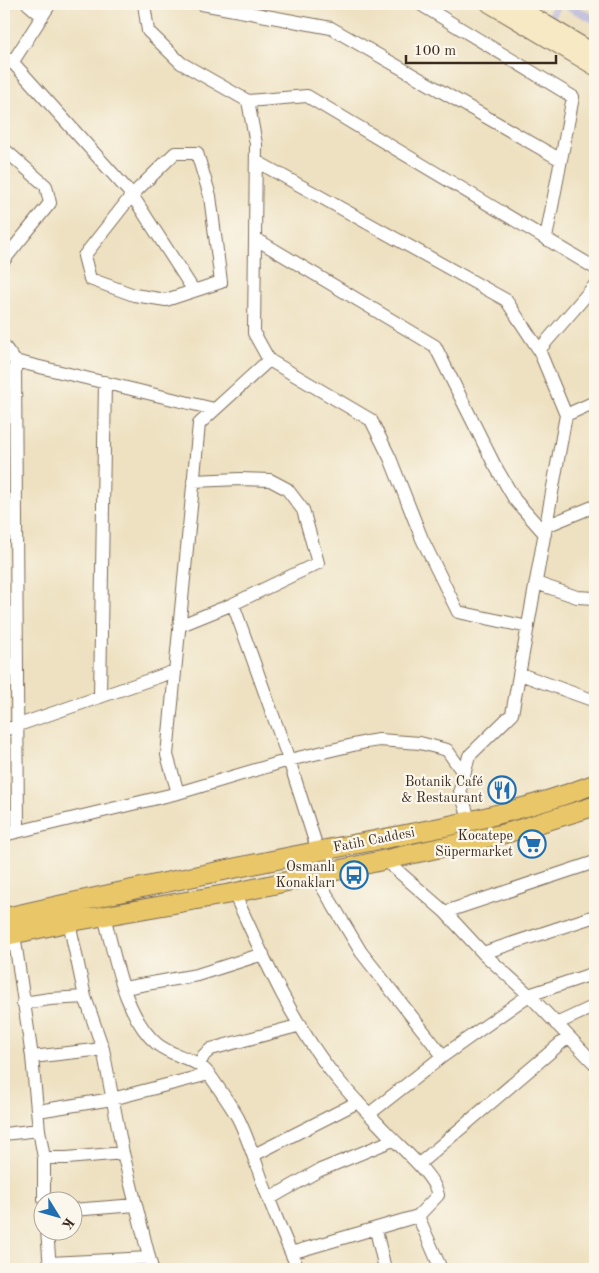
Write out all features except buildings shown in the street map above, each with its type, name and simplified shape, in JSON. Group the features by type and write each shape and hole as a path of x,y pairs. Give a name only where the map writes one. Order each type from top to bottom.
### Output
{"main road":[{"path":"489,4 595,67"},
{"path":"513,4 593,48"},
{"name":"Fatih Caddesi","path":"4,918 318,851 470,822 595,784"},
{"name":"Fatih Caddesi","path":"9,935 69,922 234,893 507,833 595,806"}],"street":[{"path":"28,4 42,16"},
{"path":"50,4 8,59 132,195 194,291"},
{"path":"144,4 148,31 181,63 248,101 307,96 595,268"},
{"path":"202,4 331,28 561,160"},
{"path":"420,4 573,97 546,238"},
{"path":"248,101 256,144 254,334 269,360 371,420 390,458 422,539 458,612 528,627"},
{"path":"4,149 46,186 50,203 4,260"},
{"path":"197,152 210,196 222,282 194,291 166,300 134,295 90,279 84,256 132,195 175,153 197,152"},
{"path":"256,161 506,300 539,350 566,414 512,714 469,756 460,790 470,822"},
{"path":"256,239 435,346 494,464 516,500 545,530"},
{"path":"539,350 595,285"},
{"path":"4,346 15,361 18,831"},
{"path":"178,793 167,754 199,424 269,360"},
{"path":"15,361 214,409"},
{"path":"100,697 105,382"},
{"path":"566,414 595,402"},
{"path":"179,626 233,604 318,563 303,510 287,489 270,480 193,481"},
{"path":"545,530 595,506"},
{"path":"4,562 16,554"},
{"path":"536,583 577,597 595,598"},
{"path":"233,604 289,760 318,851"},
{"path":"4,730 175,672"},
{"path":"520,674 595,701"},
{"path":"4,692 17,687"},
{"path":"4,835 178,793 289,760 379,740 420,743 447,750 464,774"},
{"path":"384,859 445,912 483,953 529,995 595,1064"},
{"path":"445,912 595,862"},
{"path":"315,875 361,952 443,1056"},
{"path":"234,893 274,979 330,1070 393,1140 418,1164 437,1187 438,1196 418,1216 376,1230 291,1253"},
{"path":"104,916 124,988 135,1017 151,1039 164,1049 199,1064 209,1074 238,1117 298,1269"},
{"path":"483,953 595,916"},
{"path":"48,1240 50,1266 150,1264 123,1153 103,1049 85,997 69,922"},
{"path":"9,935 32,1056 39,1130 44,1158 44,1190"},
{"path":"124,988 197,975 263,954"},
{"path":"369,1114 443,1056 529,995 595,973"},
{"path":"23,1003 85,997"},
{"path":"556,1024 595,1006"},
{"path":"199,1064 211,1049 301,1025"},
{"path":"418,1164 568,1037"},
{"path":"32,1056 103,1049"},
{"path":"38,1111 112,1100 209,1074"},
{"path":"254,1155 358,1102"},
{"path":"4,1134 39,1130"},
{"path":"269,1199 318,1171 393,1140"},
{"path":"44,1158 123,1153"},
{"path":"82,1209 136,1205"},
{"path":"418,1216 441,1269"},
{"path":"376,1230 385,1269"}],"shaded area":[{"path":"553,4 573,4 595,15 595,24 561,7 549,29 592,42 590,41 593,34 595,35 595,62 542,25"}],"place":[{"name":"Botanik Café & Restaurant","path":"502,790"},
{"name":"Kocatepe Süpermarket","path":"532,844"},
{"name":"Osmanlı Konakları","path":"354,875"}]}
